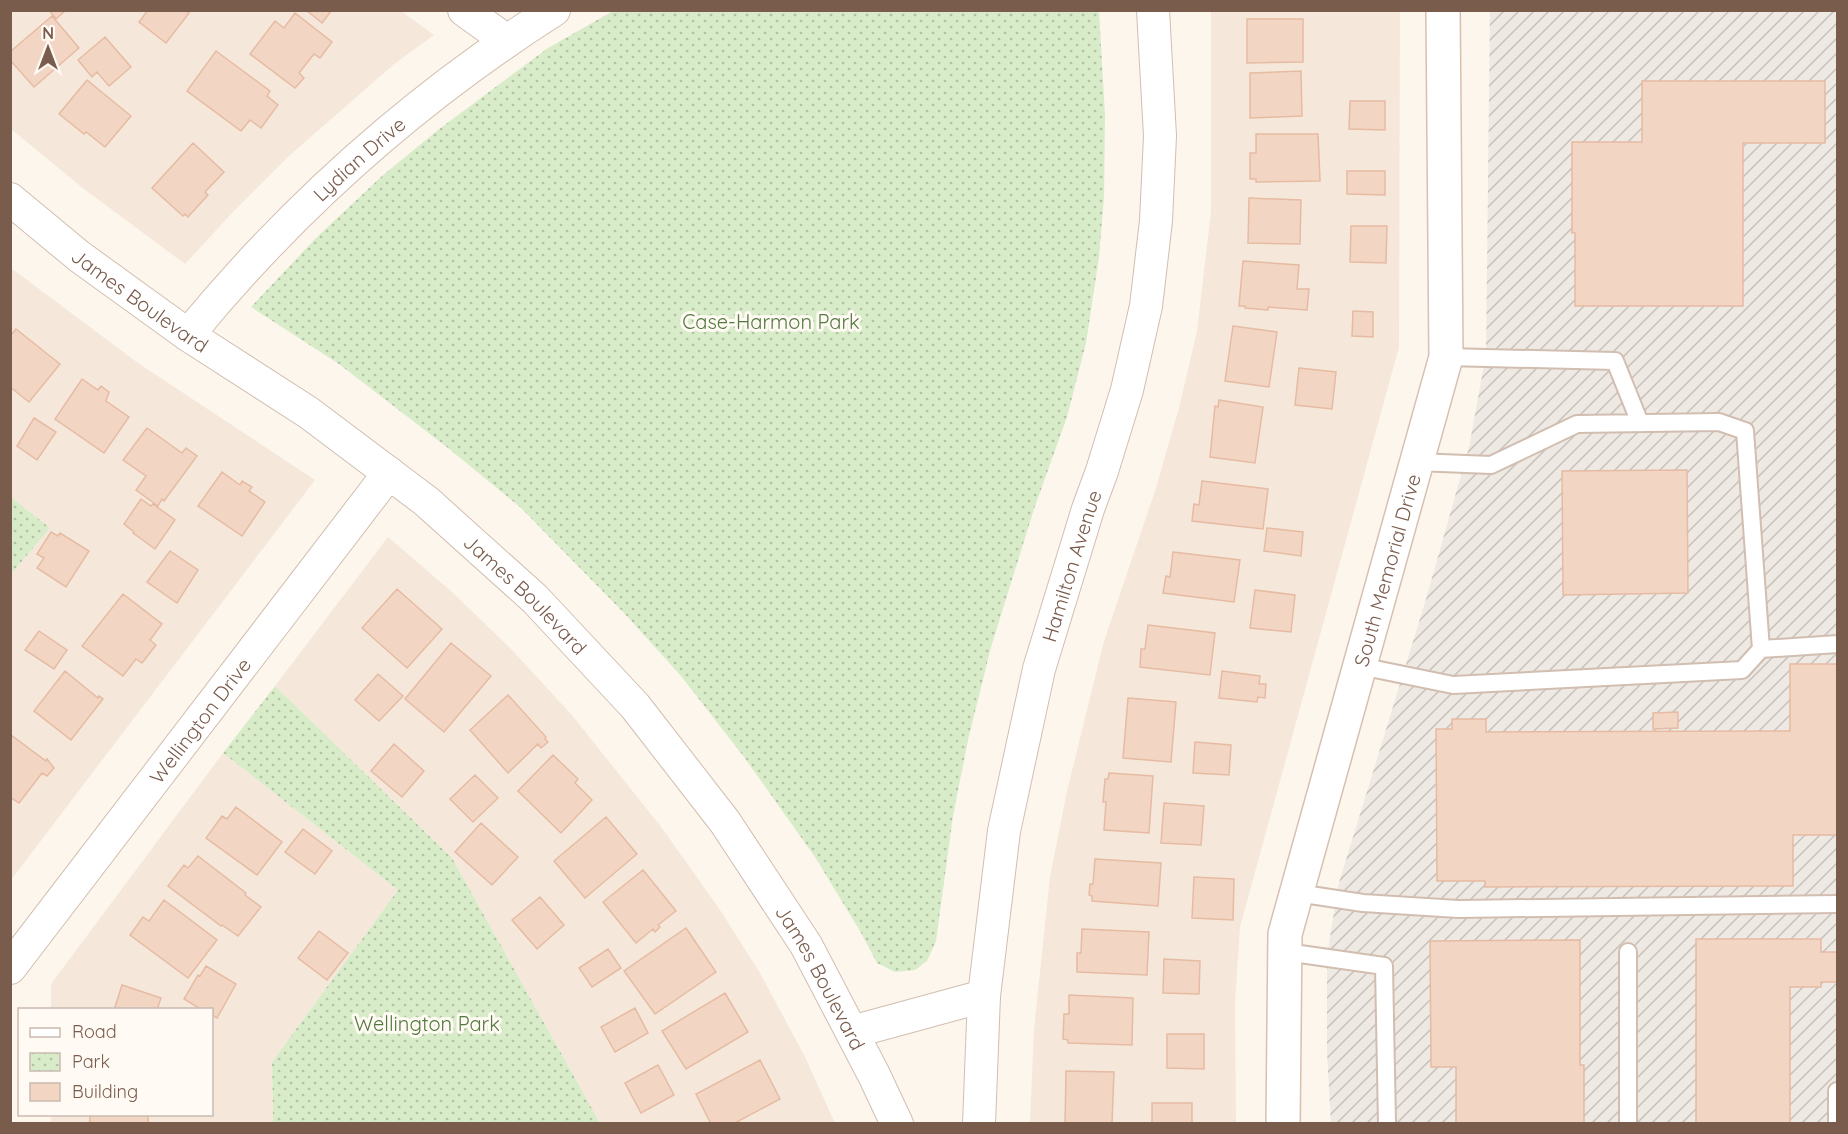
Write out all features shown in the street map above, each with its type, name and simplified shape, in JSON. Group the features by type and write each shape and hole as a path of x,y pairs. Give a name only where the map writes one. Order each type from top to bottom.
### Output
{"main road":[{"name":"South Memorial Drive","path":"1283,1124 1285,934 1446,357 1443,10"}],"street":[{"path":"464,10 507,41"},
{"name":"Lydian Drive","path":"188,335 297,214 394,126 507,41 554,10"},
{"name":"Hamilton Avenue","path":"979,1124 984,996 1004,831 1039,669 1127,390 1146,306 1156,221 1160,136 1153,10"},
{"name":"James Boulevard","path":"10,199 80,257 188,335 309,413 426,501 535,599 635,706 725,822 806,945 897,1124"},
{"name":"Wellington Drive","path":"10,968 389,473"},
{"path":"852,1032 984,996"}],"lane":[{"path":"1446,357 1615,361 1640,423"},
{"path":"1416,462 1491,465 1577,424 1719,422 1745,431 1761,649"},
{"path":"1360,666 1453,685 1742,670 1761,649 1838,644"},
{"path":"1297,893 1363,903 1458,909 1838,904"},
{"path":"1286,952 1384,966 1387,1124"},
{"path":"1628,952 1628,1124"},
{"path":"1837,1091 1837,1124"}],"shaded area":[{"path":"10,11 401,11 434,35 393,65 290,155 185,264 84,189 11,129"},
{"path":"1211,11 1400,11 1399,347 1240,927 1235,1002 1236,1123 1030,1124 1034,1030 1050,877 1067,791 1104,641 1155,491 1179,408 1197,331 1211,212"},
{"path":"1490,11 1837,11 1837,1123 1331,1124 1327,1052 1327,957 1338,886 1426,599 1469,447 1486,354"},
{"path":"11,268 138,363 315,480 11,880 11,574 50,528 11,497"},
{"path":"388,537 452,592 511,649 571,714 662,828 720,910 760,973 805,1057 835,1123 600,1123 452,858 275,686"},
{"path":"223,753 398,890 272,1062 273,1123 51,1123 51,1116 213,1116 213,1008 51,1008 51,984"}],"green space":[{"name":"Case-Harmon Park","path":"613,11 1099,11 1105,115 1104,197 1099,257 1086,343 1067,417 1034,509 991,647 968,740 953,816 936,941 927,961 915,970 895,972 877,963 815,857 744,757 681,676 625,614 520,507 339,364 251,307 316,238 382,176 438,130 548,48"},
{"path":"11,497 50,528 11,574"},
{"name":"Wellington Park","path":"275,686 452,858 600,1123 273,1123 272,1062 398,890 223,753"}],"building":[{"path":"49,10 66,10 56,19"},
{"path":"148,10 186,10 189,13 166,43 139,22"},
{"path":"306,10 332,10 322,23"},
{"path":"295,13 332,42 320,58 314,54 299,73 304,78 295,88 250,54 275,21 284,28"},
{"path":"52,16 79,48 34,87 10,60 10,52"},
{"path":"1247,19 1303,19 1303,62 1247,63"},
{"path":"105,37 131,67 109,86 97,72 92,77 78,60"},
{"path":"216,51 270,91 267,96 278,105 261,128 250,120 241,131 187,91"},
{"path":"1301,71 1302,116 1250,118 1250,73"},
{"path":"87,80 131,116 105,147 59,114"},
{"path":"1642,81 1825,81 1825,143 1743,143 1743,306 1575,306 1572,142 1642,142"},
{"path":"1350,101 1385,101 1385,130 1349,129"},
{"path":"1256,134 1318,134 1320,181 1256,182 1256,179 1250,179 1250,153 1256,153"},
{"path":"193,143 224,172 205,192 208,195 188,217 185,214 183,216 152,188"},
{"path":"1347,171 1385,171 1385,195 1347,194"},
{"path":"1249,198 1301,200 1300,244 1248,243"},
{"path":"1351,226 1387,226 1386,263 1350,262"},
{"path":"1243,261 1299,265 1297,289 1309,289 1307,310 1268,307 1268,310 1239,306"},
{"path":"1353,311 1373,312 1373,337 1352,336"},
{"path":"1233,326 1277,332 1269,387 1225,381"},
{"path":"16,329 60,364 29,402 10,387 10,336"},
{"path":"1299,368 1336,372 1332,409 1295,405"},
{"path":"82,379 98,390 101,386 109,392 106,401 129,417 104,453 55,419"},
{"path":"1219,400 1263,407 1255,463 1210,457 1215,406 1218,407"},
{"path":"34,418 56,432 37,460 17,446"},
{"path":"147,428 182,453 186,448 197,456 158,506 136,490 146,476 123,460"},
{"path":"1687,470 1688,593 1563,595 1562,471"},
{"path":"222,472 240,485 242,481 252,487 249,491 265,502 242,536 198,506"},
{"path":"1202,481 1268,489 1263,529 1192,521 1194,504 1199,505"},
{"path":"141,499 151,506 153,504 175,520 155,549 124,524"},
{"path":"1267,528 1303,532 1301,556 1264,551"},
{"path":"51,532 58,536 60,533 89,551 66,587 37,568 44,558 37,554"},
{"path":"170,551 198,570 177,603 147,582"},
{"path":"1173,552 1240,560 1234,602 1163,593 1166,576 1170,577"},
{"path":"397,589 442,629 407,668 362,628"},
{"path":"1255,590 1295,595 1291,632 1250,628"},
{"path":"123,594 162,624 150,640 156,645 142,663 136,659 123,676 82,646"},
{"path":"1148,625 1215,633 1210,675 1140,667 1141,649 1145,649"},
{"path":"39,631 67,650 54,669 25,650"},
{"path":"451,643 491,676 444,732 405,699"},
{"path":"1790,664 1838,664 1838,835 1793,835 1793,886 1485,887 1485,881 1437,881 1436,729 1452,729 1452,719 1486,719 1486,732 1790,731"},
{"path":"65,671 98,698 99,696 103,699 71,740 34,711"},
{"path":"1222,671 1260,676 1259,684 1266,684 1265,698 1258,697 1257,702 1219,698"},
{"path":"378,674 403,696 379,721 355,700"},
{"path":"508,695 548,742 541,748 538,744 508,773 470,730"},
{"path":"1128,698 1176,702 1171,762 1123,758"},
{"path":"1678,712 1678,728 1653,729 1653,713"},
{"path":"11,735 46,761 47,759 54,768 47,776 42,773 19,803 10,797"},
{"path":"1195,742 1231,745 1229,775 1193,773"},
{"path":"394,744 424,771 402,797 371,771"},
{"path":"553,755 578,779 575,783 592,800 561,833 518,791"},
{"path":"1109,773 1153,776 1149,833 1104,830 1105,779 1108,779"},
{"path":"475,775 498,798 473,822 450,799"},
{"path":"1164,803 1204,806 1201,845 1161,843"},
{"path":"236,807 282,842 257,875 206,838 222,816 227,819"},
{"path":"606,817 637,854 585,898 554,861"},
{"path":"481,823 518,857 492,885 455,852"},
{"path":"303,829 332,851 315,874 285,852"},
{"path":"198,856 261,907 238,936 168,886 184,865 188,868"},
{"path":"1095,859 1161,863 1158,906 1092,901 1092,896 1089,895 1090,884 1093,884"},
{"path":"643,870 676,911 658,925 660,927 655,932 653,929 636,943 603,902"},
{"path":"1194,877 1234,879 1233,920 1192,918"},
{"path":"540,897 564,925 537,949 512,920"},
{"path":"164,900 217,940 188,978 130,935 143,917 149,921"},
{"path":"686,928 716,972 655,1014 624,971"},
{"path":"1082,929 1149,932 1147,975 1077,972 1077,953 1081,953"},
{"path":"319,931 348,953 327,980 298,958"},
{"path":"1696,939 1821,939 1821,952 1838,952 1838,982 1821,982 1821,987 1790,987 1790,1124 1696,1124"},
{"path":"1580,940 1580,1065 1584,1065 1584,1124 1456,1124 1456,1067 1431,1067 1430,941"},
{"path":"608,949 621,968 592,987 579,968"},
{"path":"1164,959 1200,961 1199,994 1163,993"},
{"path":"206,966 236,984 217,1018 213,1016 213,1008 199,1008 184,999 198,975 200,976"},
{"path":"122,985 161,998 158,1008 115,1008"},
{"path":"725,993 748,1032 686,1069 662,1031"},
{"path":"1069,995 1133,998 1132,1045 1068,1043 1068,1040 1063,1039 1064,1014 1069,1014"},
{"path":"635,1008 648,1033 615,1052 601,1027"},
{"path":"1167,1034 1204,1034 1204,1069 1167,1068"},
{"path":"760,1060 780,1099 733,1124 711,1124 696,1094"},
{"path":"658,1065 674,1095 641,1113 625,1083"},
{"path":"1066,1071 1114,1072 1112,1124 1065,1124"},
{"path":"1152,1103 1192,1103 1192,1124 1152,1124"},
{"path":"90,1116 148,1116 148,1124 85,1124 90,1122"}]}
